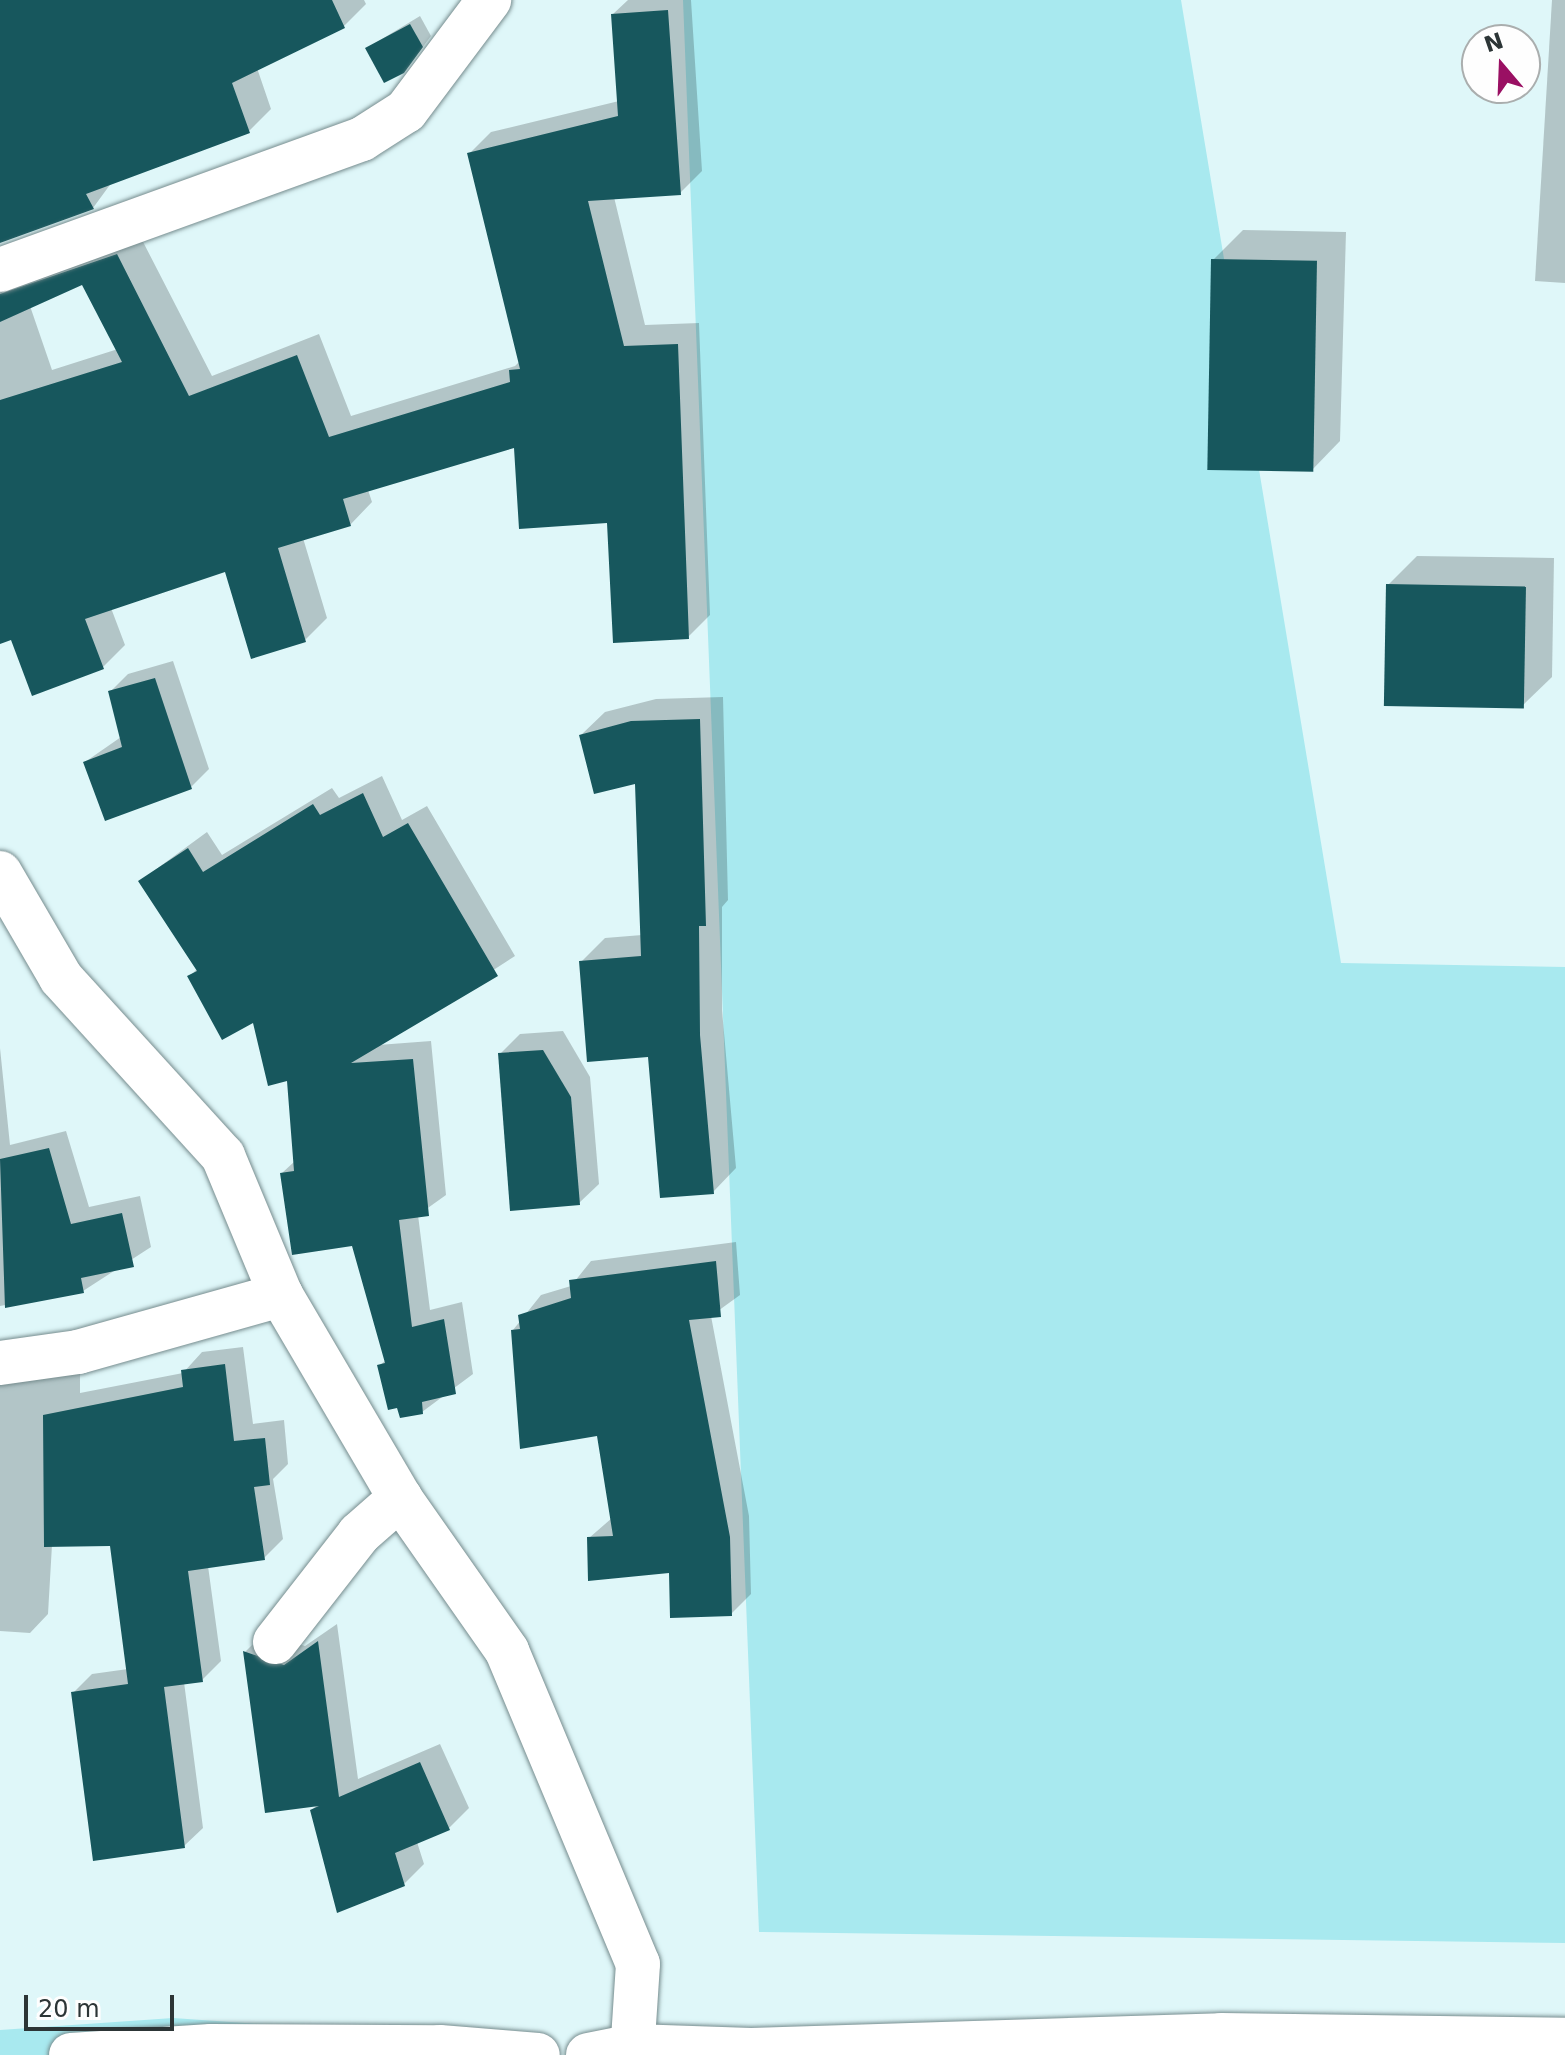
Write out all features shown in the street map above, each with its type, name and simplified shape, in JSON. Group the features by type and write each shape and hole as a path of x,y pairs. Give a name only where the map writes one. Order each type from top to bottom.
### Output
{"street":[{"path":"0,270 362,139 406,111 439,74 479,3"},
{"path":"0,873 61,978 223,1156 281,1295 400,1498 507,1651 570,1787 605,1896 638,1964 632,2050"},
{"path":"0,1363 78,1352 281,1295"},
{"path":"275,1642 359,1534 400,1498"},
{"path":"588,2055 632,2050 751,2050 1221,2035 1565,2040"},
{"path":"71,2055 287,2046 538,2055"}],"shaded area":[{"path":"683,0 1181,0 1341,963 1565,967 1565,1943 759,1932"},
{"path":"173,2018 275,2025 295,2055 0,2055 0,2030"}],"building":[{"path":"0,0 332,0 345,28 232,83 250,133 86,194 94,209 0,243"},
{"path":"668,10 681,195 588,201 624,346 678,344 689,639 613,643 607,523 519,529 514,448 343,499 351,526 278,548 306,642 251,659 225,572 85,619 104,669 32,696 11,640 0,644 0,400 122,362 82,285 0,322 0,294 117,254 189,396 297,355 329,437 510,382 509,370 520,369 467,153 618,116 611,14"},
{"path":"410,24 423,47 404,73 384,83 365,48"},
{"path":"1211,259 1317,261 1313,472 1207,470"},
{"path":"1386,584 1526,586 1524,708 1384,706"},
{"path":"155,678 192,789 105,821 83,762 122,747 108,691"},
{"path":"700,719 706,926 699,926 700,1035 714,1194 660,1198 648,1057 587,1062 579,961 641,956 635,784 594,794 579,735 631,721"},
{"path":"363,793 383,837 408,823 498,976 351,1063 413,1059 429,1216 399,1220 412,1327 444,1319 456,1394 422,1402 423,1414 400,1418 397,1408 388,1410 377,1365 385,1363 352,1246 292,1255 280,1173 294,1171 287,1081 268,1086 253,1023 222,1040 187,976 197,971 138,881 188,848 203,872 313,804 320,815"},
{"path":"543,1050 571,1097 580,1205 510,1211 498,1053"},
{"path":"49,1148 71,1224 122,1213 134,1267 81,1278 84,1293 5,1308 0,1159"},
{"path":"716,1261 721,1317 689,1320 730,1537 732,1616 670,1618 669,1573 588,1581 587,1537 613,1536 597,1436 520,1449 511,1330 520,1329 518,1315 571,1298 569,1280"},
{"path":"225,1364 234,1441 265,1438 270,1485 254,1487 265,1560 188,1571 203,1682 164,1687 185,1848 93,1861 71,1692 128,1684 110,1546 44,1547 43,1415 183,1387 181,1370"},
{"path":"318,1641 339,1797 420,1762 450,1830 395,1853 405,1886 337,1913 310,1810 319,1806 265,1813 243,1651 284,1665"}]}
